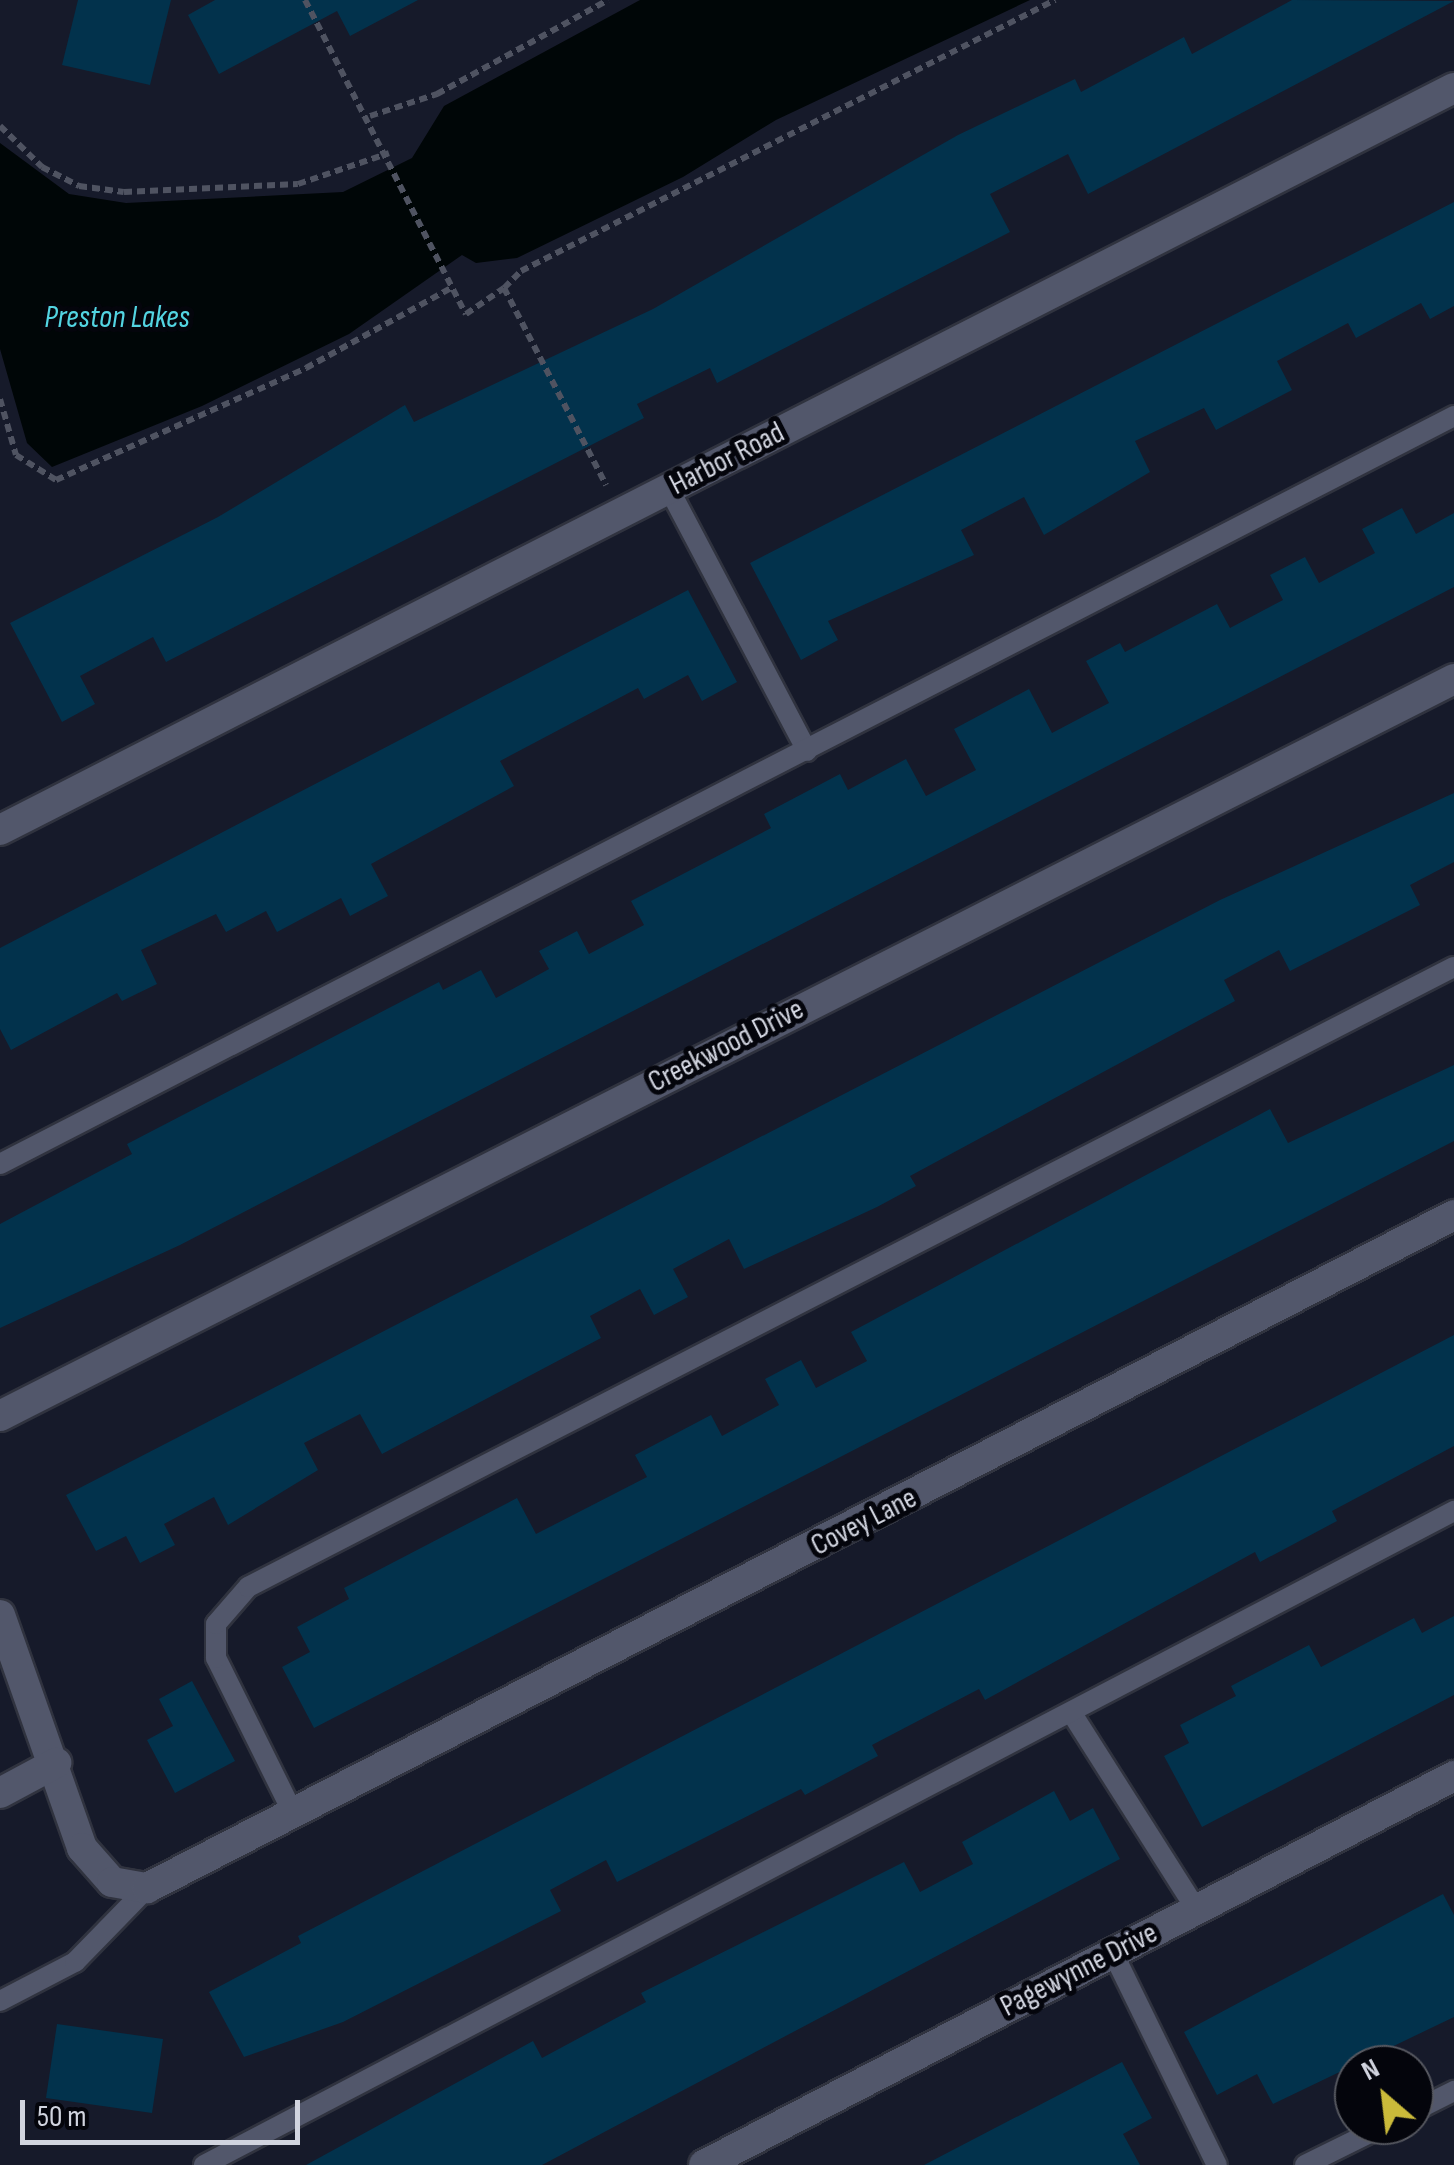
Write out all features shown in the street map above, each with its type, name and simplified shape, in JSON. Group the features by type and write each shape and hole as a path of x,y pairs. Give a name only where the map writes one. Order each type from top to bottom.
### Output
{"street":[{"name":"Harbor Road","path":"0,830 1454,88"},
{"name":"Creekwood Drive","path":"0,1416 1454,679"},
{"name":"Covey Lane","path":"147,1888 285,1823 1454,1215"},
{"path":"0,1615 95,1869 147,1888"},
{"path":"0,1793 56,1762"},
{"name":"Pagewynne Drive","path":"704,2165 1454,1776"}],"lane":[{"path":"0,1164 808,752 1454,416"},
{"path":"669,488 808,752"},
{"path":"285,1823 216,1658 216,1624 248,1587 1454,967"},
{"path":"204,2165 1454,1511"},
{"path":"1070,1712 1196,1909"},
{"path":"0,2001 76,1962 147,1888"},
{"path":"1113,1953 1218,2165"},
{"path":"1305,2165 1346,2145"}],"path":[{"path":"304,0 370,116 466,314 504,288 521,270 1055,0"},
{"path":"370,116 438,94 608,0"},
{"path":"0,126 42,167 124,192 298,184 391,157"},
{"path":"0,399 16,455 56,480 306,368 453,288"},
{"path":"504,288 620,513"}],"water":[{"name":"Preston Lakes","path":"640,0 1030,0 776,120 683,177 517,258 476,263 462,255 349,334 202,406 52,467 27,443 0,349 0,143 69,194 126,203 343,192 412,158 444,106"}],"building":[{"path":"78,0 171,0 150,85 62,65"},
{"path":"215,0 418,0 350,36 337,11 219,74 188,15"},
{"path":"1292,0 1454,1 1088,194 1068,154 990,194 1010,232 717,383 710,368 637,404 644,418 166,662 153,637 80,676 95,704 62,722 10,623 218,517 405,405 414,422 653,309 958,135 1075,79 1081,92 1184,37 1192,54"},
{"path":"1454,202 1454,306 1430,319 1421,303 1356,338 1348,323 1277,361 1292,390 1216,430 1204,408 1135,441 1150,472 1044,535 1024,497 961,530 974,555 828,621 838,640 801,660 750,563"},
{"path":"1402,508 1416,534 1454,513 1454,587 180,1245 0,1328 0,1224 132,1154 127,1144 439,982 443,990 481,970 496,998 549,969 539,951 577,931 589,954 644,925 631,901 771,828 764,814 840,774 848,790 906,759 926,796 976,770 954,729 1029,689 1052,733 1109,703 1086,661 1120,643 1125,652 1217,604 1230,628 1283,600 1270,575 1305,557 1319,583 1375,553 1362,529"},
{"path":"688,590 737,682 702,701 688,675 644,699 638,688 500,761 514,786 371,864 388,896 350,916 341,898 277,932 266,911 226,932 216,914 141,950 157,984 122,1001 117,993 11,1050 0,1029 0,948"},
{"path":"1454,793 1454,862 1410,885 1420,905 1290,971 1279,950 1224,980 1235,1001 910,1176 916,1186 877,1207 744,1269 729,1239 673,1269 688,1297 654,1315 640,1289 590,1316 601,1338 382,1454 360,1414 304,1443 318,1470 228,1525 214,1497 164,1524 175,1545 140,1563 126,1536 96,1551 66,1495 1220,900"},
{"path":"1454,1065 1454,1141 314,1728 282,1667 310,1652 297,1627 349,1599 344,1588 517,1498 536,1534 647,1477 635,1455 711,1415 722,1436 779,1405 765,1379 801,1360 816,1388 867,1361 851,1332 1270,1109 1288,1143"},
{"path":"1454,1335 1454,1446 1332,1511 1337,1521 1260,1562 1255,1552 985,1700 979,1689 872,1745 878,1756 805,1795 801,1789 617,1882 606,1860 550,1890 561,1911 343,2022 244,2057 209,1992 301,1943 298,1936"},
{"path":"1454,1616 1454,1695 1202,1827 1164,1756 1189,1743 1180,1725 1236,1696 1231,1686 1309,1645 1321,1667 1414,1618 1422,1633"},
{"path":"192,1681 235,1761 175,1793 147,1740 173,1726 159,1699"},
{"path":"1054,1791 1070,1821 1093,1808 1120,1859 542,2165 306,2165 533,2041 542,2058 646,2002 641,1993 904,1862 920,1892 973,1864 962,1842"},
{"path":"1443,1894 1454,1915 1454,2017 1396,2045 1334,2045 1334,2075 1273,2104 1257,2074 1217,2095 1184,2032"},
{"path":"57,2024 163,2039 152,2113 46,2098"},
{"path":"1122,2062 1152,2118 1123,2134 1140,2165 924,2165"}]}
